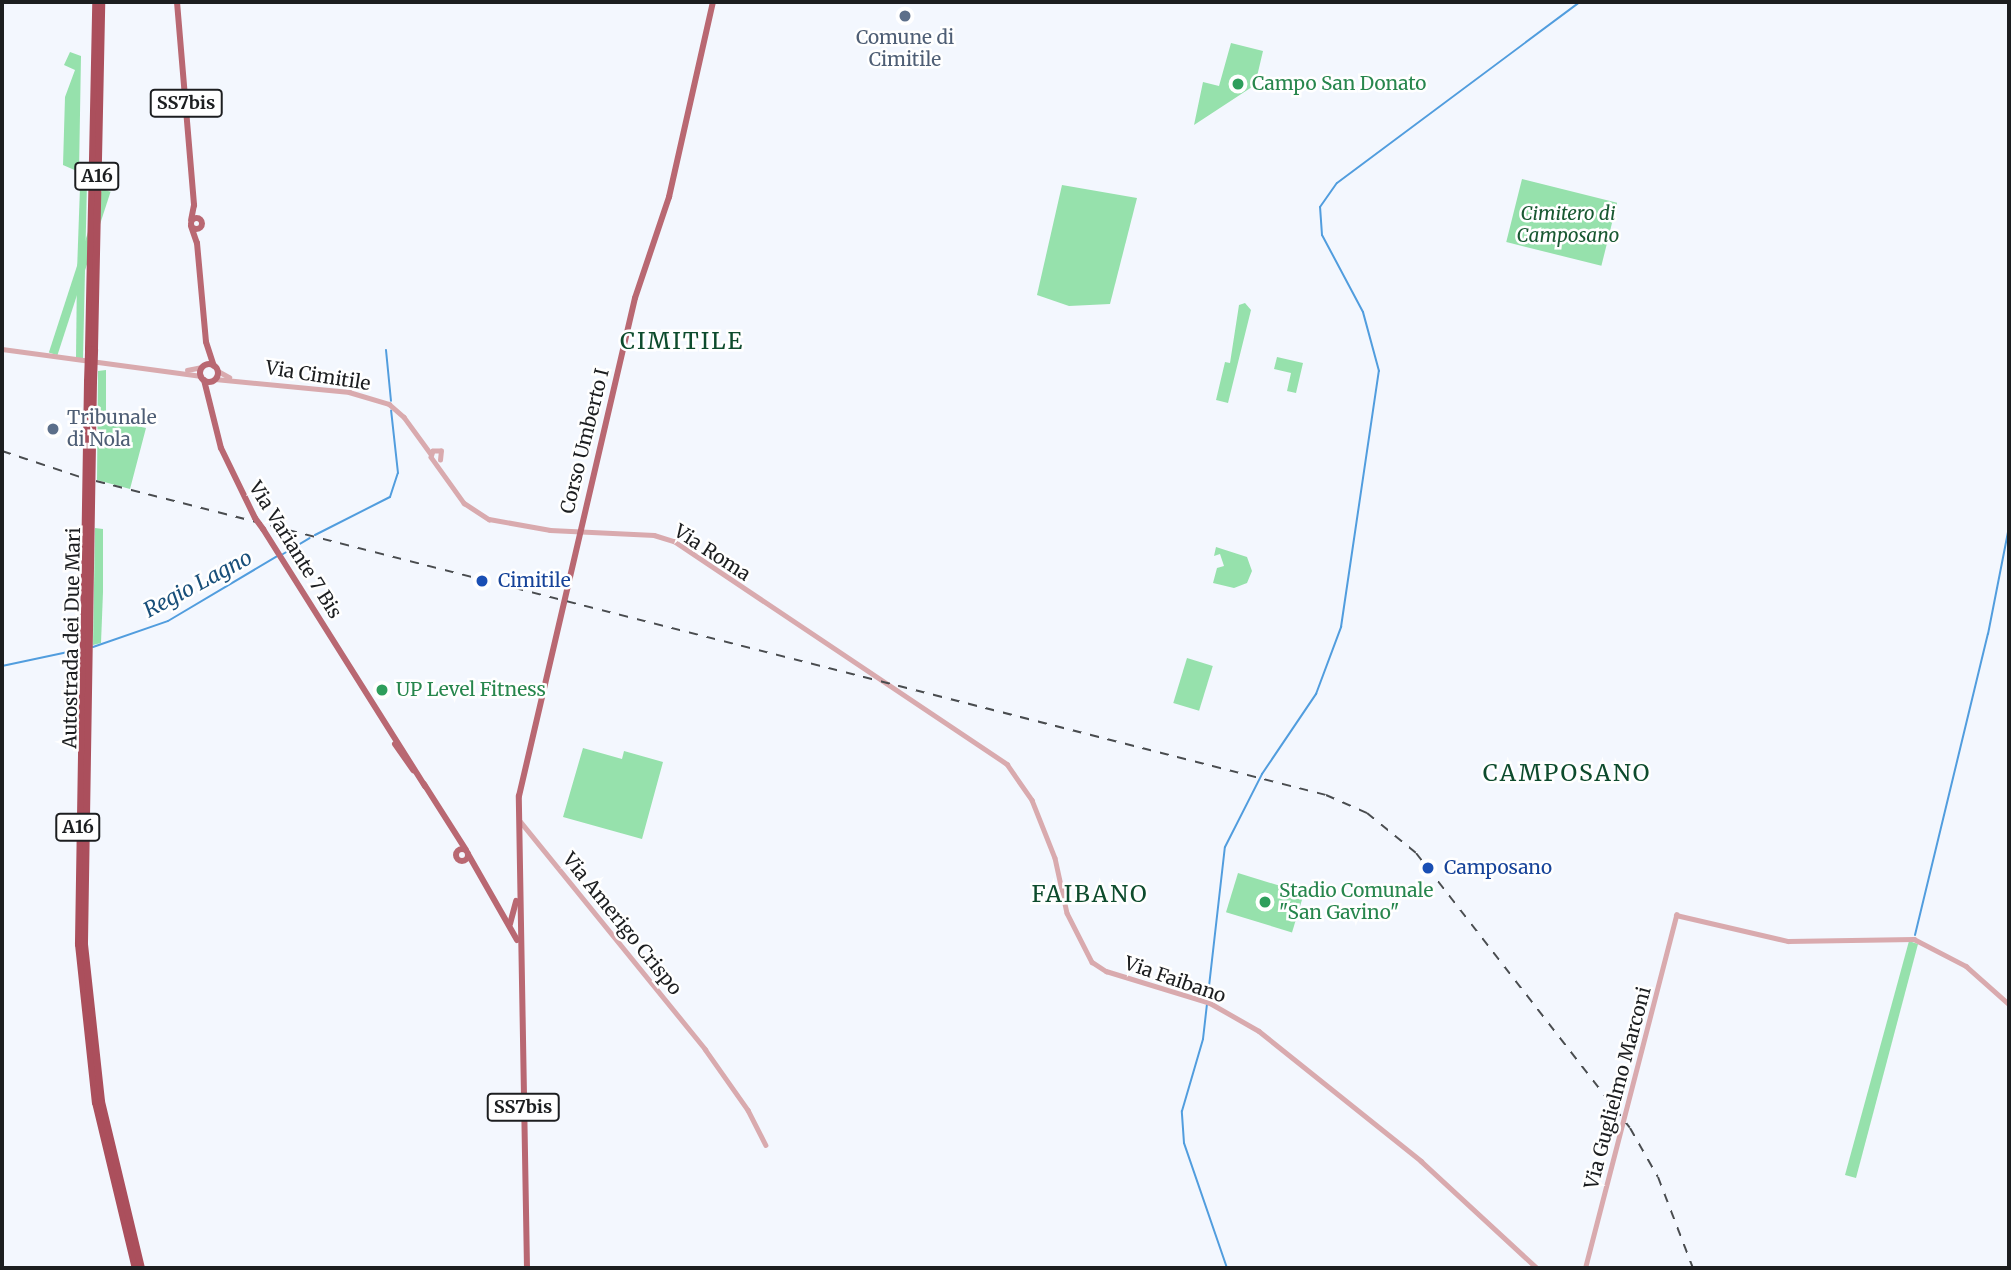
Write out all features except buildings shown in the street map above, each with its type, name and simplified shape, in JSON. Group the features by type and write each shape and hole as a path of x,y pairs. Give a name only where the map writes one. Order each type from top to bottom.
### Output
{"highway":[{"name":"Autostrada dei Due Mari","path":"91,349 95,2"},
{"name":"Autostrada dei Due Mari","path":"101,2 77,865 79,957 98,1115 135,1268"},
{"name":"Autostrada dei Due Mari","path":"90,381 84,944 101,1101 141,1268"}],"main road":[{"name":"SS7bis","path":"177,2 194,205 200,223 197,243"},
{"name":"Corso Umberto I","path":"519,945 517,818 524,758 638,286 669,197 713,2"},
{"name":"SS7bis","path":"194,205 191,223 197,243 206,342 202,378"},
{"path":"191,223 200,223"},
{"name":"SS7bis","path":"206,342 216,368 215,380"},
{"path":"203,366 216,368"},
{"path":"202,378 215,380"},
{"name":"Via Variante 7 Bis","path":"202,378 212,404 221,448 256,518 409,765 425,786"},
{"name":"Via Variante 7 Bis","path":"212,404 215,380"},
{"name":"Via Variante 7 Bis","path":"372,703 497,899 519,945 527,1268"},
{"name":"Via Variante 7 Bis","path":"402,747 409,765"},
{"name":"Via Variante 7 Bis","path":"454,835 457,851"},
{"name":"SS7bis","path":"457,851 460,862"},
{"path":"457,851 467,852 460,862"},
{"name":"Via Variante 7 Bis","path":"460,862 478,872"},
{"path":"497,899 509,904 518,896"},
{"path":"509,924 518,896"},
{"path":"509,924 519,920"}],"street":[{"path":"2,349 77,363 179,370 203,366"},
{"name":"Via Cimitile","path":"216,368 233,378"},
{"path":"179,370 202,378"},
{"name":"Via Cimitile","path":"215,380 233,378 349,392 380,401 399,411 437,460"},
{"name":"Via Cimitile","path":"421,442 436,449"},
{"path":"431,454 436,449 442,453 437,460"},
{"name":"Via Roma","path":"437,460 471,510 510,524 669,539 910,699"},
{"name":"Via Faibano","path":"910,699 1007,764 1018,775 1055,858 1064,905 1086,955 1106,971 1207,1002 1259,1031 1315,1072 1537,1268"},
{"name":"Via Amerigo Crispo","path":"517,818 705,1049 748,1110 766,1145"},
{"name":"Via Guglielmo Marconi","path":"1585,1268 1676,915 1788,941 1917,940 1966,966 2009,1004"}],"green space":[{"name":"Campo San Donato","path":"1231,43 1263,51 1255,85 1194,125 1203,82 1219,86"},
{"path":"70,52 81,56 79,172 63,165 65,97 75,70 64,65"},
{"name":"Cimitero di Camposano","path":"1522,179 1617,203 1601,266 1506,242"},
{"path":"87,182 83,359 76,358 77,271 80,187"},
{"path":"1062,185 1137,198 1110,304 1069,306 1037,295"},
{"path":"102,189 111,192 57,355 49,353"},
{"path":"1245,303 1251,310 1228,403 1216,400 1225,362 1230,363 1239,305"},
{"path":"1277,357 1303,363 1296,393 1287,391 1291,373 1274,369"},
{"path":"106,370 106,419 146,428 130,489 97,480 98,371"},
{"path":"95,528 103,529 103,592 101,643 93,645"},
{"path":"1216,547 1247,557 1252,571 1247,583 1234,588 1213,583 1217,568 1224,566 1220,554 1214,556"},
{"path":"1187,658 1213,666 1199,711 1173,703"},
{"path":"583,748 622,759 624,751 663,762 642,839 563,817"},
{"name":"Stadio Comunale \"San Gavino\"","path":"1238,873 1304,893 1292,932 1226,912"},
{"path":"1909,941 1918,944 1856,1178 1845,1175"}],"waterway":[{"path":"1227,1268 1184,1143 1182,1111 1203,1039 1225,847 1262,774 1316,694 1341,627 1379,371 1363,312 1322,235 1320,207 1337,183 1580,2"},
{"path":"386,350 391,401"},
{"path":"315,535 390,497 398,473 391,410"},
{"path":"1915,935 1988,634 2009,527"},
{"path":"283,554 310,538"},
{"name":"Regio Lagno","path":"93,647 168,621 276,557"},
{"path":"2,666 77,650"}],"railway":[{"path":"2,451 80,477"},
{"path":"96,481 1326,795 1367,813 1416,853 1630,1128 1658,1177 1693,1268"}],"place":[{"name":"Comune di Cimitile","path":"905,16"},
{"name":"Campo San Donato","path":"1238,84"},
{"name":"Tribunale di Nola","path":"53,429"},
{"name":"Cimitile","path":"482,581"},
{"name":"UP Level Fitness","path":"382,690"},
{"name":"Camposano","path":"1428,868"},
{"name":"Stadio Comunale \"San Gavino\"","path":"1265,902"}],"district":[{"name":"CIMITILE","path":"682,341"},
{"name":"CAMPOSANO","path":"1567,773"},
{"name":"FAIBANO","path":"1090,894"}]}
